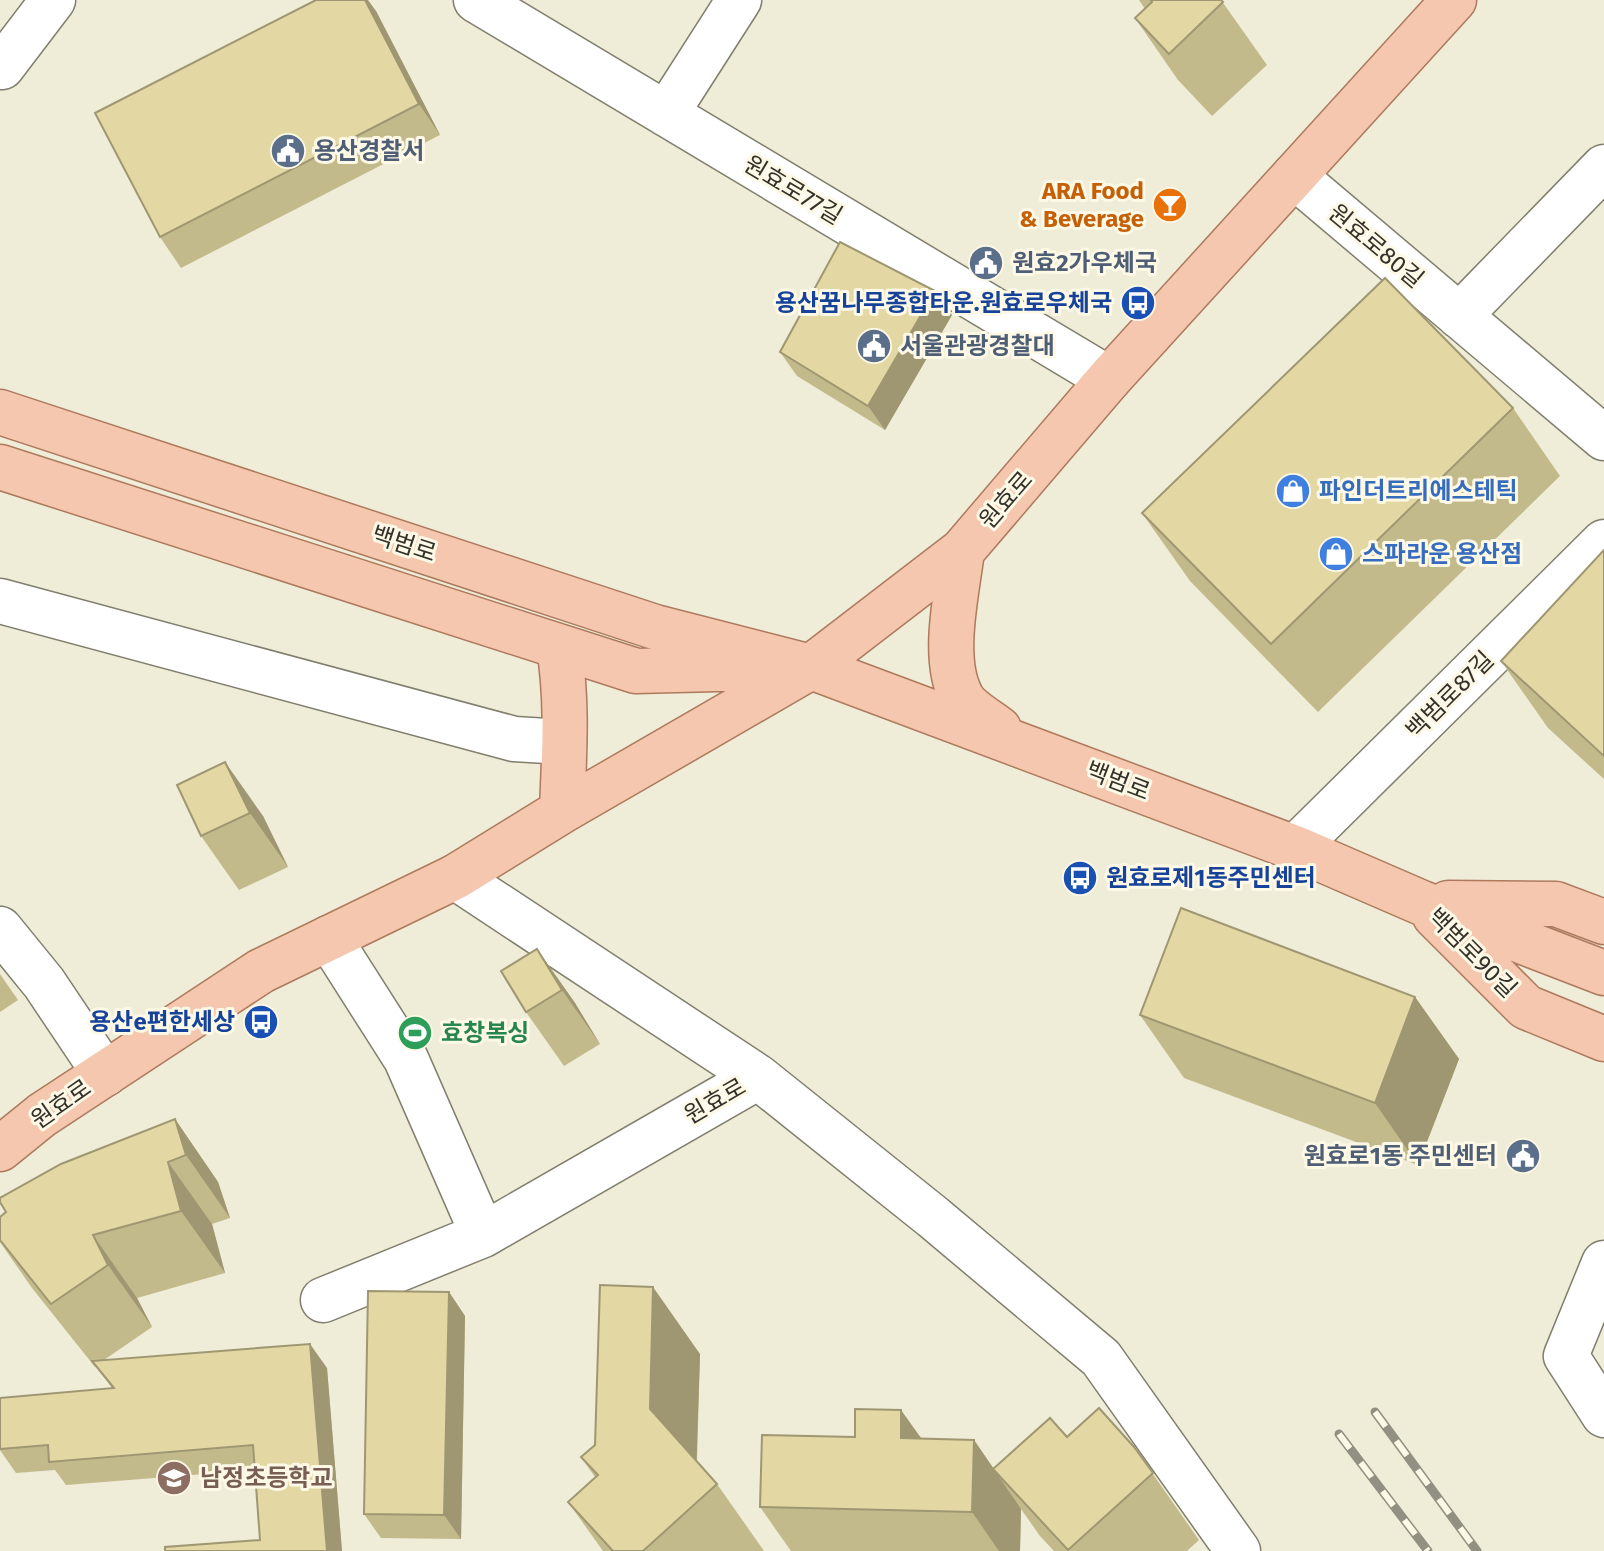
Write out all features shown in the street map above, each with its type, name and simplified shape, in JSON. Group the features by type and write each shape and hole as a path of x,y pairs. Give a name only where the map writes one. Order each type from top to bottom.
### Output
{"main road":[{"name":"원효로","path":"0,1149 42,1115 261,971 455,877 562,811 811,667 962,551 1109,379 1454,0"},
{"name":"백범로","path":"0,412 655,627 811,667 1295,848 1422,903 1604,973"},
{"name":"백범로","path":"0,467 636,671 811,667"},
{"path":"962,551 953,625 954,677 962,699 1016,743"},
{"path":"518,634 550,629 555,613 535,587"},
{"path":"559,648 565,682 562,811"},
{"name":"백범로","path":"1422,903 1604,963"},
{"name":"백범로90길","path":"1422,903 1556,904 1604,922"},
{"name":"백범로90길","path":"1422,903 1526,1007 1604,1039"}],"street":[{"path":"2,67 53,0"},
{"name":"원효로77길","path":"476,0 1109,379"},
{"path":"666,114 739,0"},
{"path":"1459,316 1604,167"},
{"name":"원효로80길","path":"1294,176 1604,438"},
{"name":"백범로87길","path":"1295,848 1604,542"},
{"path":"0,601 514,739 564,742"},
{"name":"원효로","path":"323,1300 483,1235 758,1077 455,877"},
{"path":"0,929 44,983 105,1074"},
{"path":"329,938 406,1059 483,1235"},
{"path":"758,1077 933,1217 1101,1358 1238,1551"},
{"path":"1604,1263 1566,1356 1604,1415"}],"building":[{"path":"316,0 365,0 419,104 160,237 95,113"},
{"path":"1151,0 1223,2 1169,54 1135,18"},
{"name":"서울관광경찰대","path":"840,242 935,291 868,406 780,352"},
{"path":"1385,278 1513,408 1271,644 1142,513"},
{"path":"1604,550 1604,756 1501,661"},
{"path":"225,762 250,813 201,836 177,785"},
{"path":"1181,908 1415,997 1375,1103 1140,1015"},
{"path":"537,949 562,990 526,1012 501,971"},
{"path":"175,1119 186,1155 168,1162 181,1211 93,1235 108,1265 51,1304 0,1240 0,1217 6,1212 0,1198 61,1164"},
{"path":"600,1285 653,1287 650,1409 717,1484 643,1551 613,1551 568,1502 598,1475 581,1457 595,1445"},
{"path":"368,1291 449,1292 444,1515 364,1514"},
{"path":"310,1344 327,1551 165,1551 165,1547 260,1540 253,1445 49,1462 48,1445 0,1449 0,1398 114,1388 92,1361"},
{"path":"1099,1408 1153,1473 1068,1550 993,1469 1050,1418 1067,1437"},
{"path":"855,1409 901,1410 901,1438 974,1440 972,1512 760,1507 762,1435 855,1437"}],"railway":[{"path":"1375,1412 1477,1551"},
{"path":"1339,1434 1428,1551"}],"place":[{"name":"용산경찰서","path":"288,151"},
{"name":"ARA Food & Beverage","path":"1170,205"},
{"name":"원효2가우체국","path":"986,263"},
{"name":"용산꿈나무종합타운.원효로우체국","path":"1138,303"},
{"name":"서울관광경찰대","path":"874,346"},
{"name":"파인더트리에스테틱","path":"1293,491"},
{"name":"스파라운 용산점","path":"1336,554"},
{"name":"원효로제1동주민센터","path":"1080,878"},
{"name":"용산e편한세상","path":"261,1022"},
{"name":"효창복싱","path":"415,1033"},
{"name":"원효로1동 주민센터","path":"1523,1156"},
{"name":"남정초등학교","path":"174,1478"}]}
